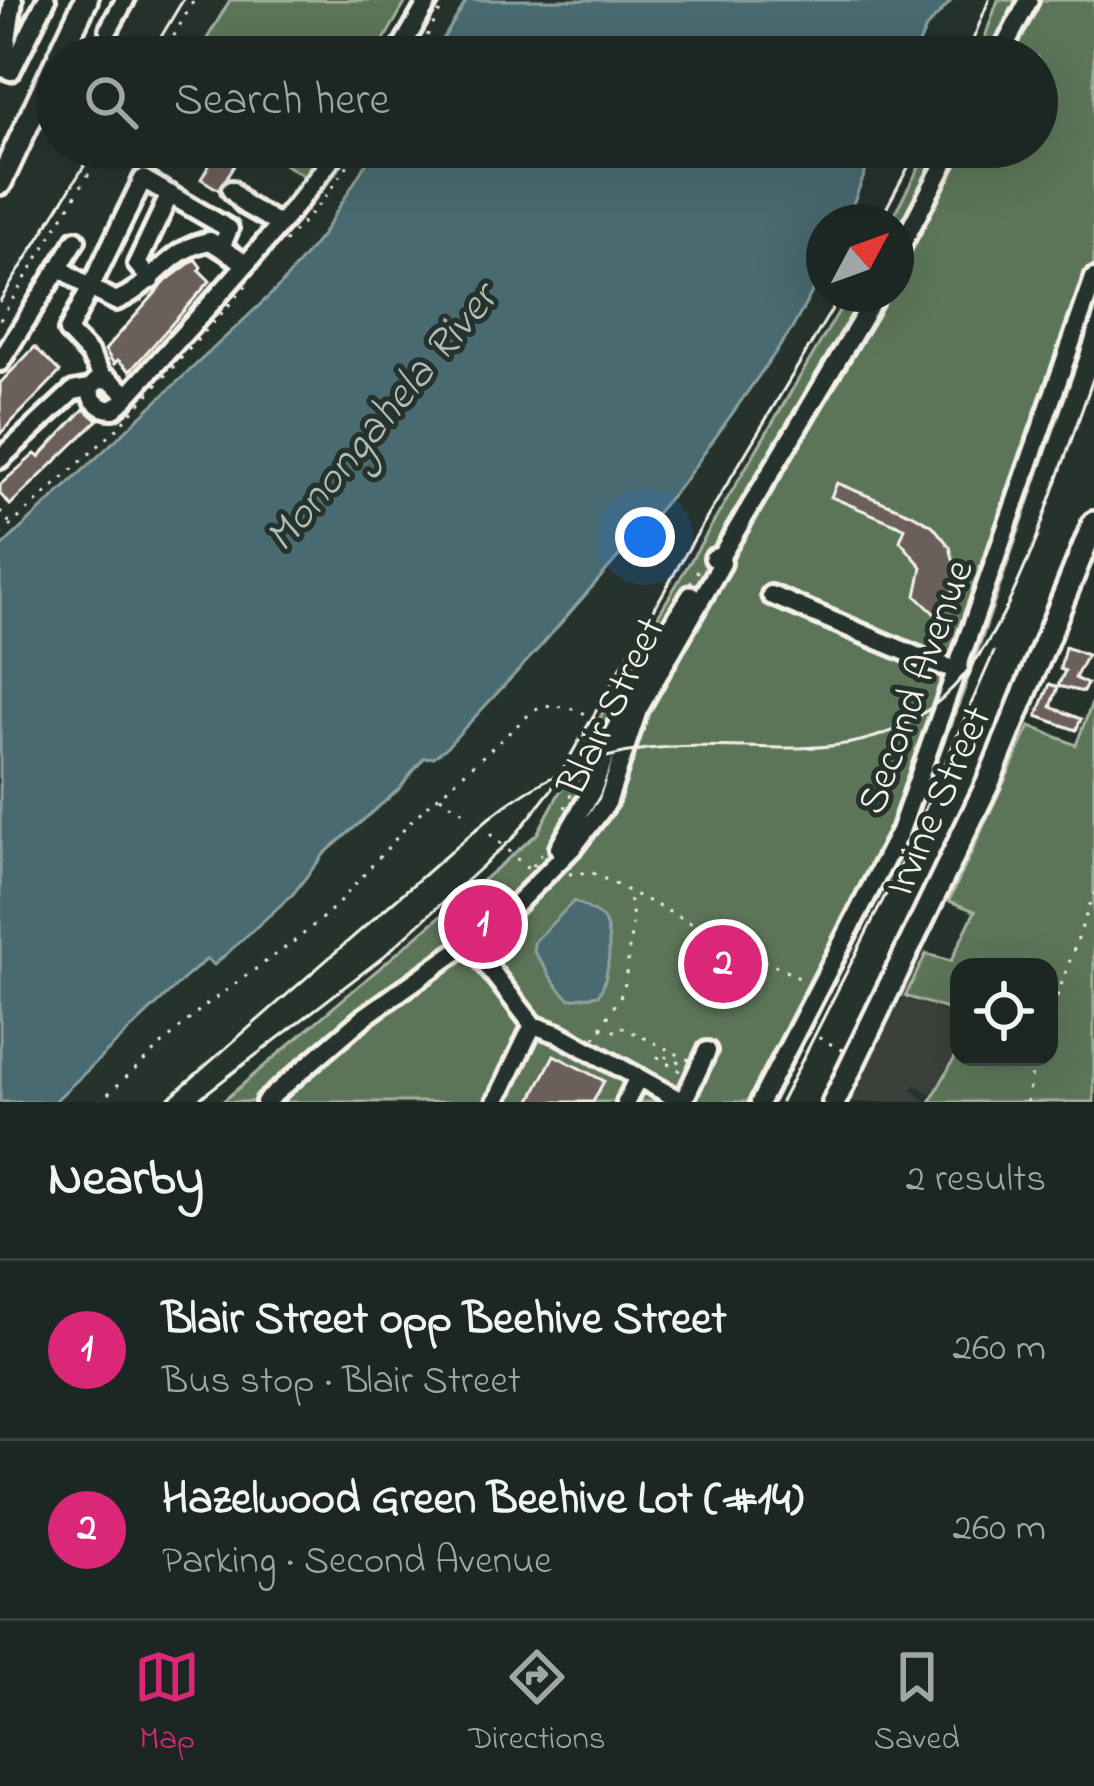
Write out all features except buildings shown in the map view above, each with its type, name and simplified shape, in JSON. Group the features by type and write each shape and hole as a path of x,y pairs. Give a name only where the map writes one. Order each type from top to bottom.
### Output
{"main road":[{"path":"69,36 86,0"},
{"path":"0,183 36,106"},
{"name":"Irvine Street","path":"833,1102 988,782 1094,523"}],"street":[{"path":"13,0 3,54 3,68 11,70 46,0"},
{"path":"109,29 124,0"},
{"path":"408,36 429,0"},
{"path":"1010,36 1029,0"},
{"path":"221,248 230,229 143,179 68,331 89,353 97,383 95,402 109,409 118,407 323,168"},
{"path":"914,222 942,168"},
{"path":"231,190 245,206 279,224"},
{"path":"151,280 137,264 170,194"},
{"path":"0,362 76,240"},
{"path":"59,267 116,301 139,292 185,245 210,241 239,269 237,297"},
{"name":"Second Avenue","path":"760,1102 900,831 1094,278"},
{"name":"Blair Street","path":"543,873 551,872 607,803 638,710 722,563 721,556 866,312"},
{"path":"2,455 73,391 97,383 128,395"},
{"name":"Blair Street","path":"265,1102 364,1017 471,945 543,873 578,820 630,692 714,557 721,556"},
{"path":"771,595 959,670"},
{"path":"471,945 533,1025 577,1043 683,1102 707,1052"},
{"path":"496,1102 533,1025"},
{"path":"626,1102 637,1079"}],"path":[{"path":"174,36 194,0"},
{"path":"427,36 446,0"},
{"path":"0,320 92,168"},
{"path":"0,535 118,428"},
{"path":"0,511 12,525"},
{"path":"99,1102 203,1007 337,905 414,818 544,704 576,711 615,728"},
{"path":"559,822 576,784"},
{"path":"440,796 468,815"},
{"path":"490,834 543,873"},
{"path":"543,873 550,841"},
{"path":"520,881 543,873 591,872 799,978"},
{"path":"595,1038 615,1008 628,974 633,917 628,891"},
{"path":"1058,994 1094,893"},
{"path":"601,1028 619,1032 622,1027 689,1060 687,1065 659,1054 658,1058 684,1074 680,1082"},
{"path":"808,1032 846,1052"},
{"path":"1027,1102 1033,1066"}],"shaded area":[{"path":"903,998 950,1013 950,1061 932,1094 915,1085 911,1089 927,1102 848,1102"}],"green space":[{"path":"230,0 407,0 386,36 209,36"},
{"path":"998,0 1094,0 1094,313 963,693 907,837 770,1102 222,1102 537,834 627,668 838,312 914,312 914,204 900,204 919,168 1058,168 1058,36 985,36"},
{"path":"1094,698 1094,1102 930,1102 950,1066 1058,1066 1058,958 952,958 975,911 949,901 1030,726 1076,745"},
{"path":"926,954 950,961 950,1010 905,996"}],"water":[{"path":"467,0 952,0 922,36 445,36"},
{"name":"Monongahela River","path":"363,168 867,168 853,204 806,204 806,303 792,329 685,480 540,647 446,748 424,758 398,790 324,854 293,894 214,965 207,959 186,977 54,1102 0,1102 0,548 281,285 322,235"},
{"path":"574,901 605,923 609,955 598,995 570,999 534,952 534,942"}],"railway":[{"path":"162,36 183,0"},
{"path":"974,36 989,0"},
{"path":"0,301 83,168"},
{"path":"889,204 908,168"},
{"path":"195,1102 382,958 514,837 551,790 830,312"},
{"path":"1032,551 1094,376"},
{"path":"164,1102 489,818 544,782 583,764 647,749 816,747 856,742 894,730 931,708 988,642 1038,536"},
{"path":"781,1102 899,868 994,652"}],"place":[{"name":"Blair Street opp Beehive Street","path":"483,924"},
{"name":"Hazelwood Green Beehive Lot (#14)","path":"723,964"}]}
